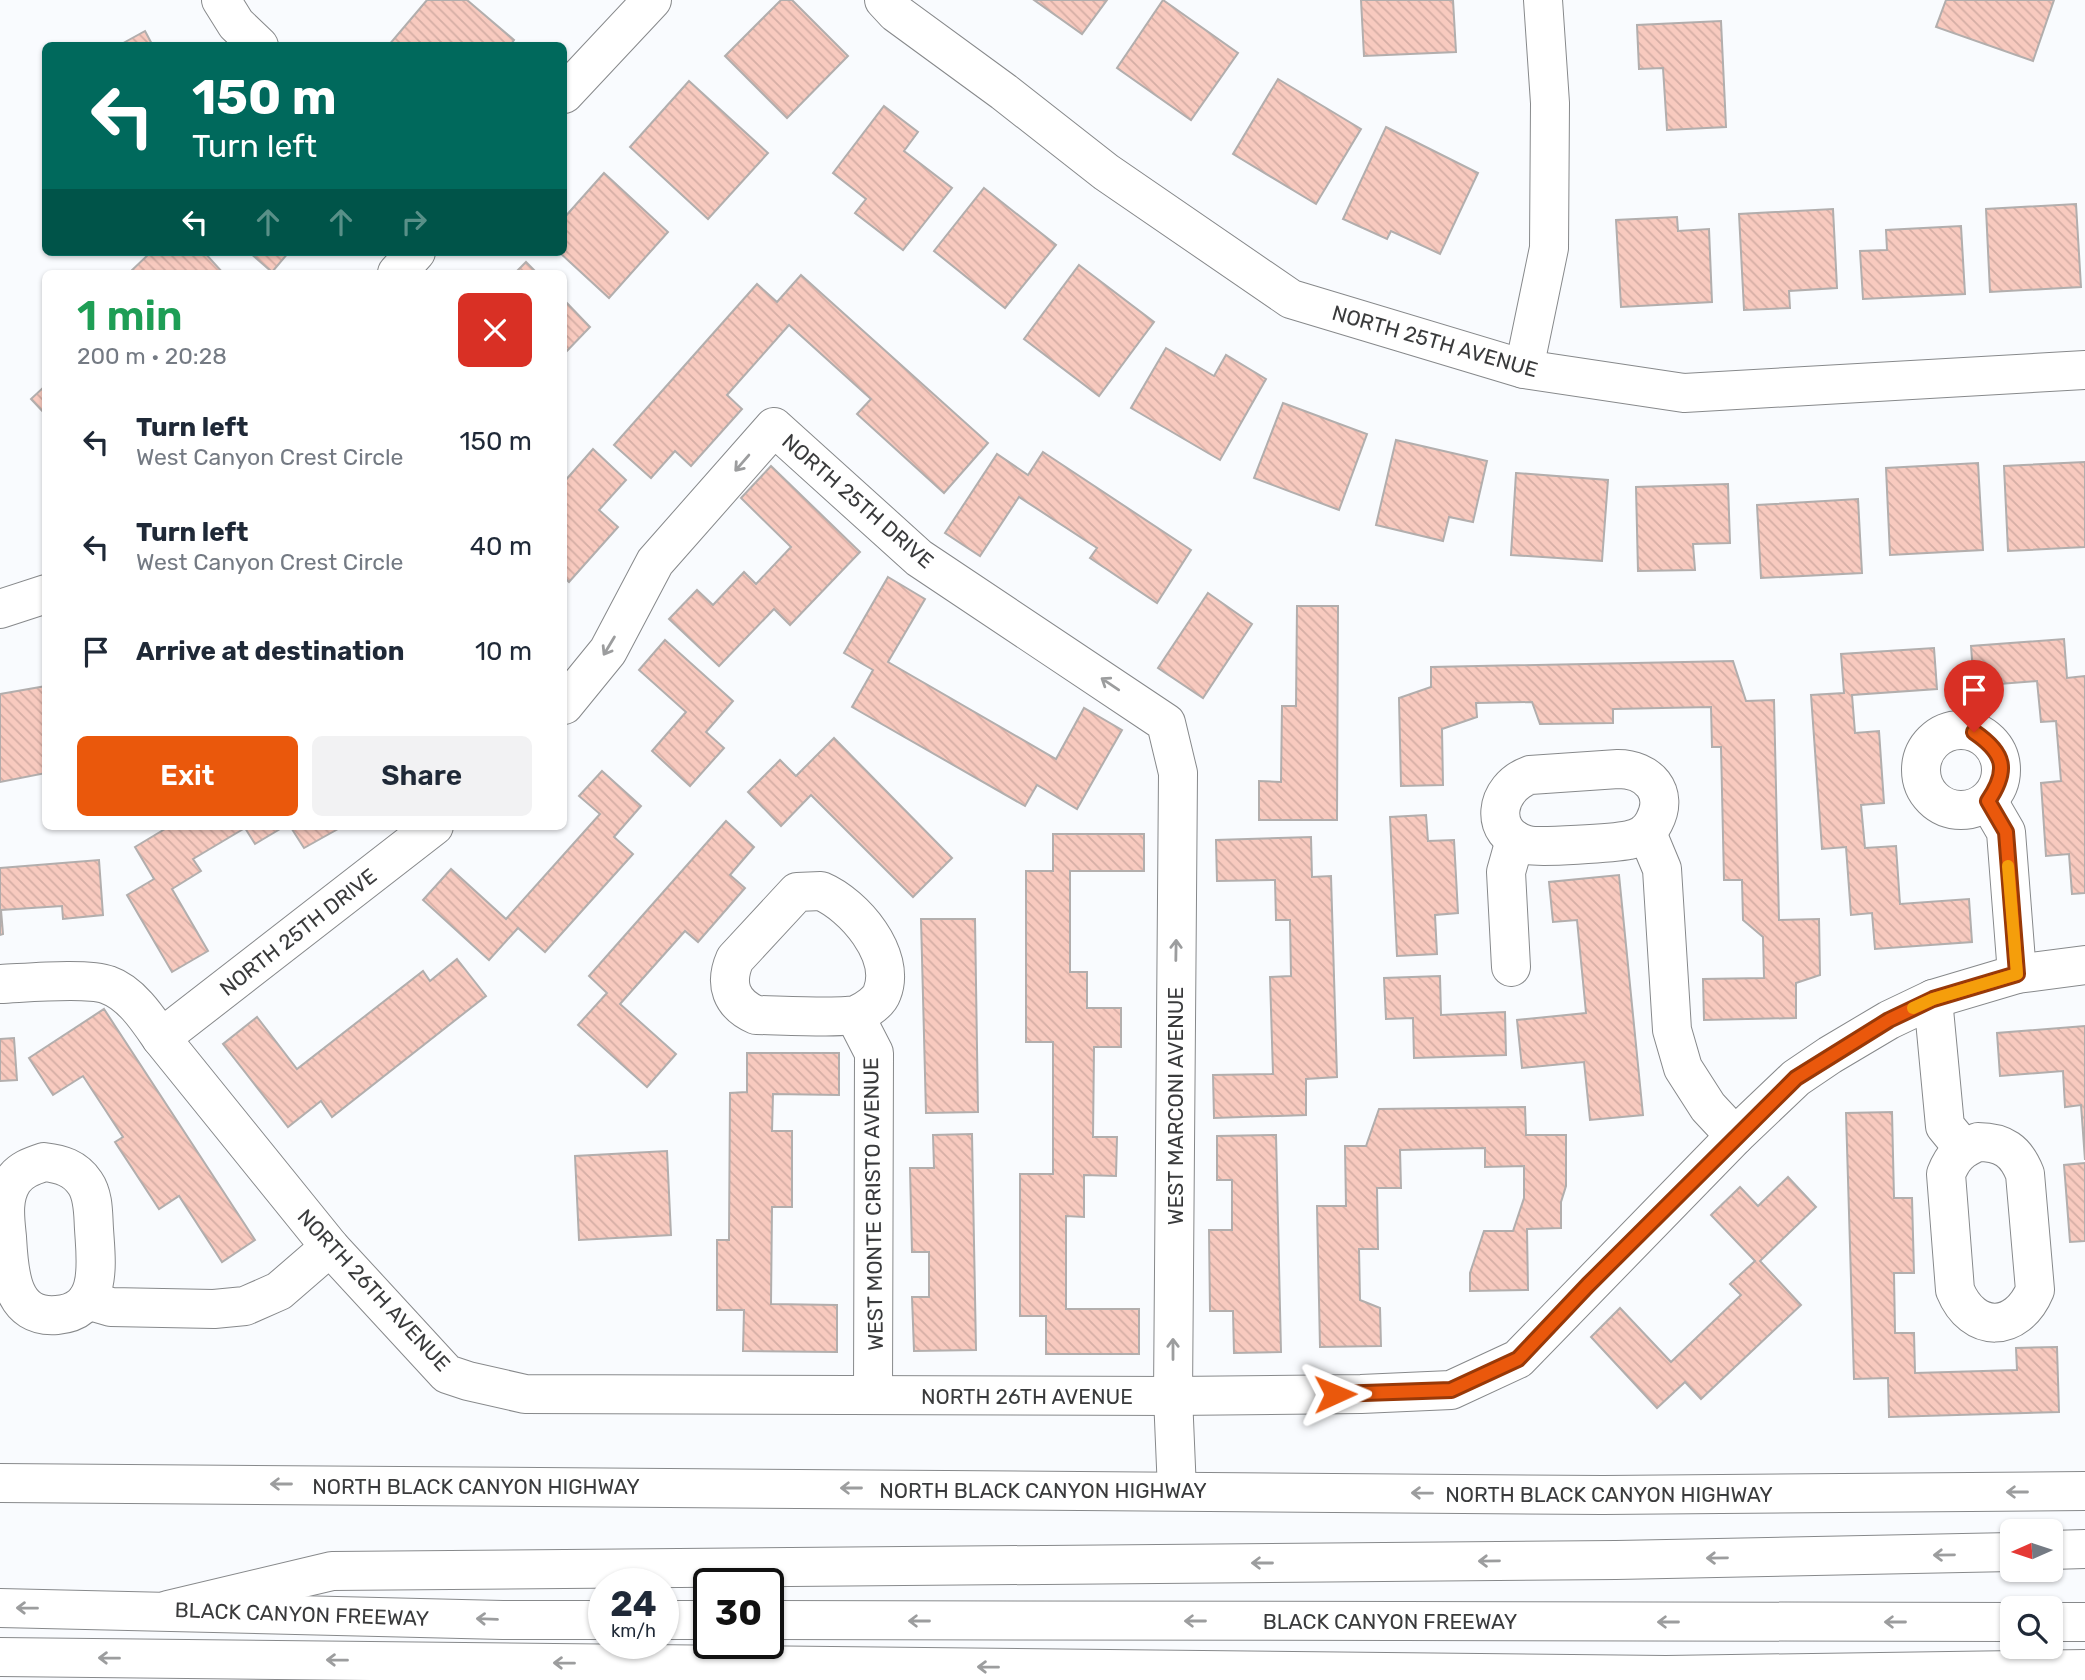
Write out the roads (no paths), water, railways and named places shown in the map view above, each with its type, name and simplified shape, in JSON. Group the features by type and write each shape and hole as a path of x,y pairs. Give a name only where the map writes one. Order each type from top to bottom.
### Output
{"main road":[{"path":"221,0 236,23 255,42"},
{"path":"567,91 652,0"},
{"name":"NORTH 25TH AVENUE","path":"884,0 896,13 1004,92 1106,172 1291,299 1524,369 1684,393 2085,370"},
{"path":"1524,369 1549,248 1550,103 1543,0"},
{"path":"400,270 412,256"},
{"name":"NORTH 25TH DRIVE","path":"567,701 608,651 655,562 774,427 919,558 1166,723"},
{"path":"0,609 42,595"},
{"name":"WEST MARCONI AVENUE","path":"1166,723 1178,773 1173,1396 1177,1490"},
{"path":"1632,769 1645,775 1654,785 1659,798 1659,813 1647,833 1630,840 1542,846 1515,840 1505,830 1500,817 1501,802 1506,790 1517,780 1530,775 1632,769"},
{"path":"1988,801 2006,832 2017,974"},
{"name":"NORTH 25TH DRIVE","path":"161,1038 429,830"},
{"path":"1647,833 1662,869 1672,1030 1684,1068 1708,1107 1735,1136"},
{"path":"1511,967 1506,872 1515,840"},
{"name":"NORTH 26TH AVENUE","path":"0,984 77,982 108,985 138,1005 161,1038 330,1247 447,1374 525,1394 1173,1396 1451,1390 1518,1359 1735,1136 1796,1078 1889,1020 1933,999 2017,974 2085,965"},
{"path":"1933,999 1945,1126 1963,1148"},
{"name":"WEST MONTE CRISTO AVENUE","path":"855,1016 874,1053 873,1395"},
{"path":"87,1300 111,1307 214,1309 245,1306 279,1291 330,1247"},
{"name":"NORTH BLACK CANYON HIGHWAY","path":"0,1483 1603,1495 2085,1491"},
{"path":"2063,1550 2085,1549"},
{"path":"168,1610 332,1571 1588,1560 2000,1552"},
{"name":"BLACK CANYON FREEWAY","path":"0,1608 588,1620"},
{"name":"BLACK CANYON FREEWAY","path":"784,1620 2000,1622"},
{"path":"2063,1622 2085,1622"},
{"path":"0,1657 1666,1675 2085,1669"}]}
